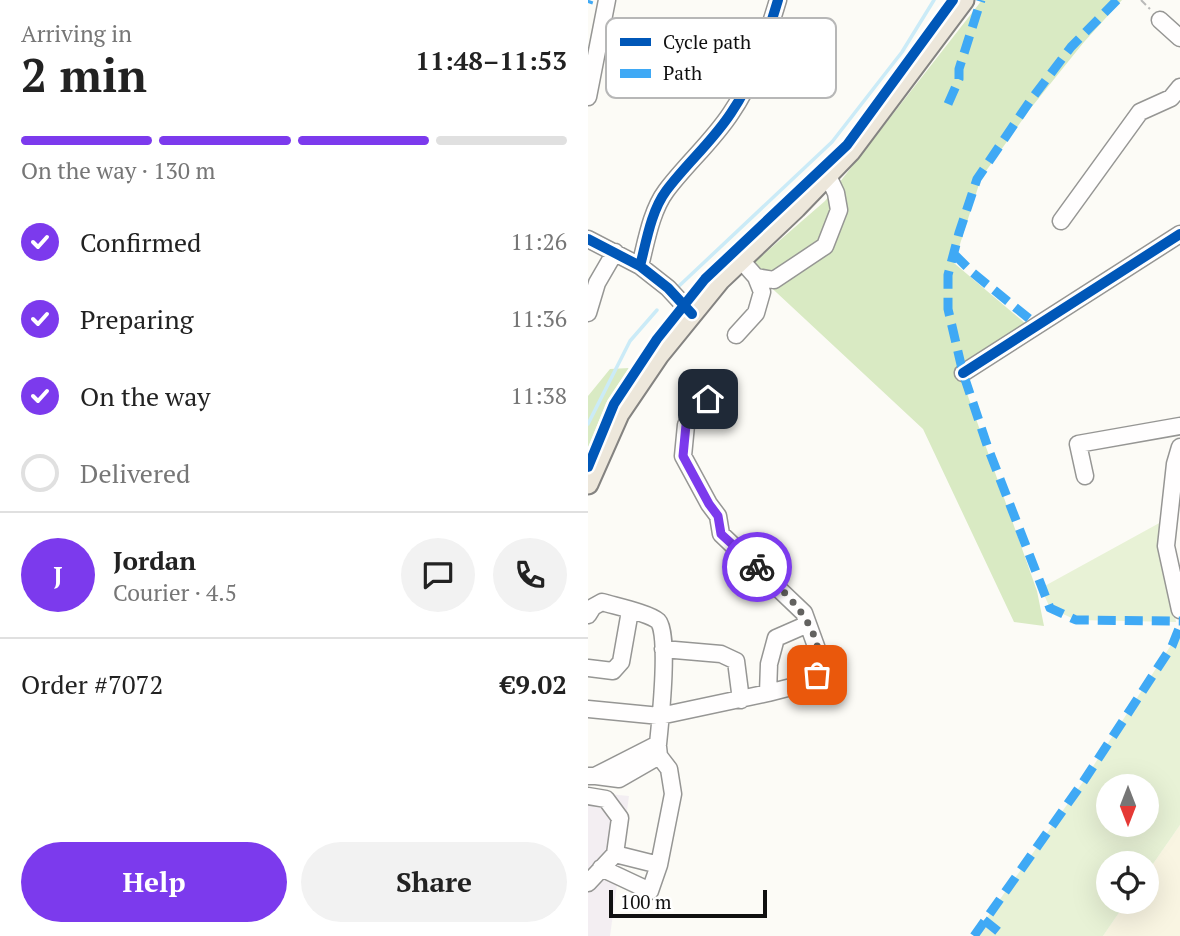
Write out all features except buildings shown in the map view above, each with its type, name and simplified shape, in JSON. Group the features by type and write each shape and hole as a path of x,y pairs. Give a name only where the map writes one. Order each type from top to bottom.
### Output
{"main road":[{"path":"588,484 619,414 659,355 692,314 748,268 828,176 876,120 964,0"}],"street":[{"path":"588,97 607,0"},
{"path":"773,18 778,0"},
{"path":"1160,20 1180,38"},
{"path":"1061,221 1140,112 1171,98 1180,87"},
{"path":"640,266 665,192 719,130 740,98"},
{"path":"748,268 774,280 825,246 839,210 836,193 828,176"},
{"path":"963,373 1180,234"},
{"path":"588,239 640,266 668,288 692,314"},
{"path":"588,313 597,283 615,252"},
{"path":"736,335 756,313 762,292 748,268"},
{"path":"588,709 660,716 799,685 817,675 821,660 804,613 721,534 718,516 683,456 686,425 708,399"},
{"path":"1085,476 1078,444 1180,426"},
{"path":"1180,447 1175,464 1166,546 1180,610"},
{"path":"588,615 593,607 602,602 657,620 663,629 658,750 669,769 673,794 659,865 650,891 601,868"},
{"path":"588,668 613,671 621,662 630,611"},
{"path":"768,693 769,664 776,638 808,624"},
{"path":"663,649 721,654 736,661 741,700"},
{"path":"591,776 658,750"},
{"path":"588,796 606,799 620,818 615,854 588,883"},
{"path":"615,854 659,865"}],"shaded area":[{"path":"588,792 629,796 610,936 588,936"},
{"path":"1180,825 1180,936 1103,936 1118,914 1159,914 1159,855"}],"green space":[{"path":"982,0 1122,0 1030,109 981,178 954,263 1026,324 958,368 1037,591 1044,626 1014,622 923,429 749,267 825,201"},
{"path":"629,368 606,403 588,448 588,396 610,369"},
{"path":"1163,521 1163,561 1176,622 1076,620 1050,608 1041,588"},
{"path":"1180,631 1180,825 1159,855 1159,851 1096,851 1096,914 1118,914 1103,936 974,936 1083,782"}],"waterway":[{"path":"679,286 832,142 902,52 934,0"},
{"path":"588,424 630,341 657,310"}],"marked path":[{"path":"948,104 959,79 959,69 981,0"},
{"path":"1117,0 1071,47 977,179 948,275 948,309 963,373 988,448 1050,608 1076,620 1180,621"},
{"path":"954,254 1037,325"},
{"path":"974,936 1083,782 1172,646 1180,626"},
{"path":"984,920 1004,936"}],"cycle path":[{"path":"772,18 778,0"},
{"path":"588,467 614,404 657,339 705,279 847,145 953,0"},
{"path":"640,266 650,227 661,199 716,134 740,98"},
{"path":"963,373 1180,234"},
{"path":"588,239 640,266 668,288 692,314"}],"way so far":[{"path":"757,567 804,613 821,660 817,675"}],"route":[{"path":"708,399 686,425 683,456 718,516 721,534 757,567"}]}
